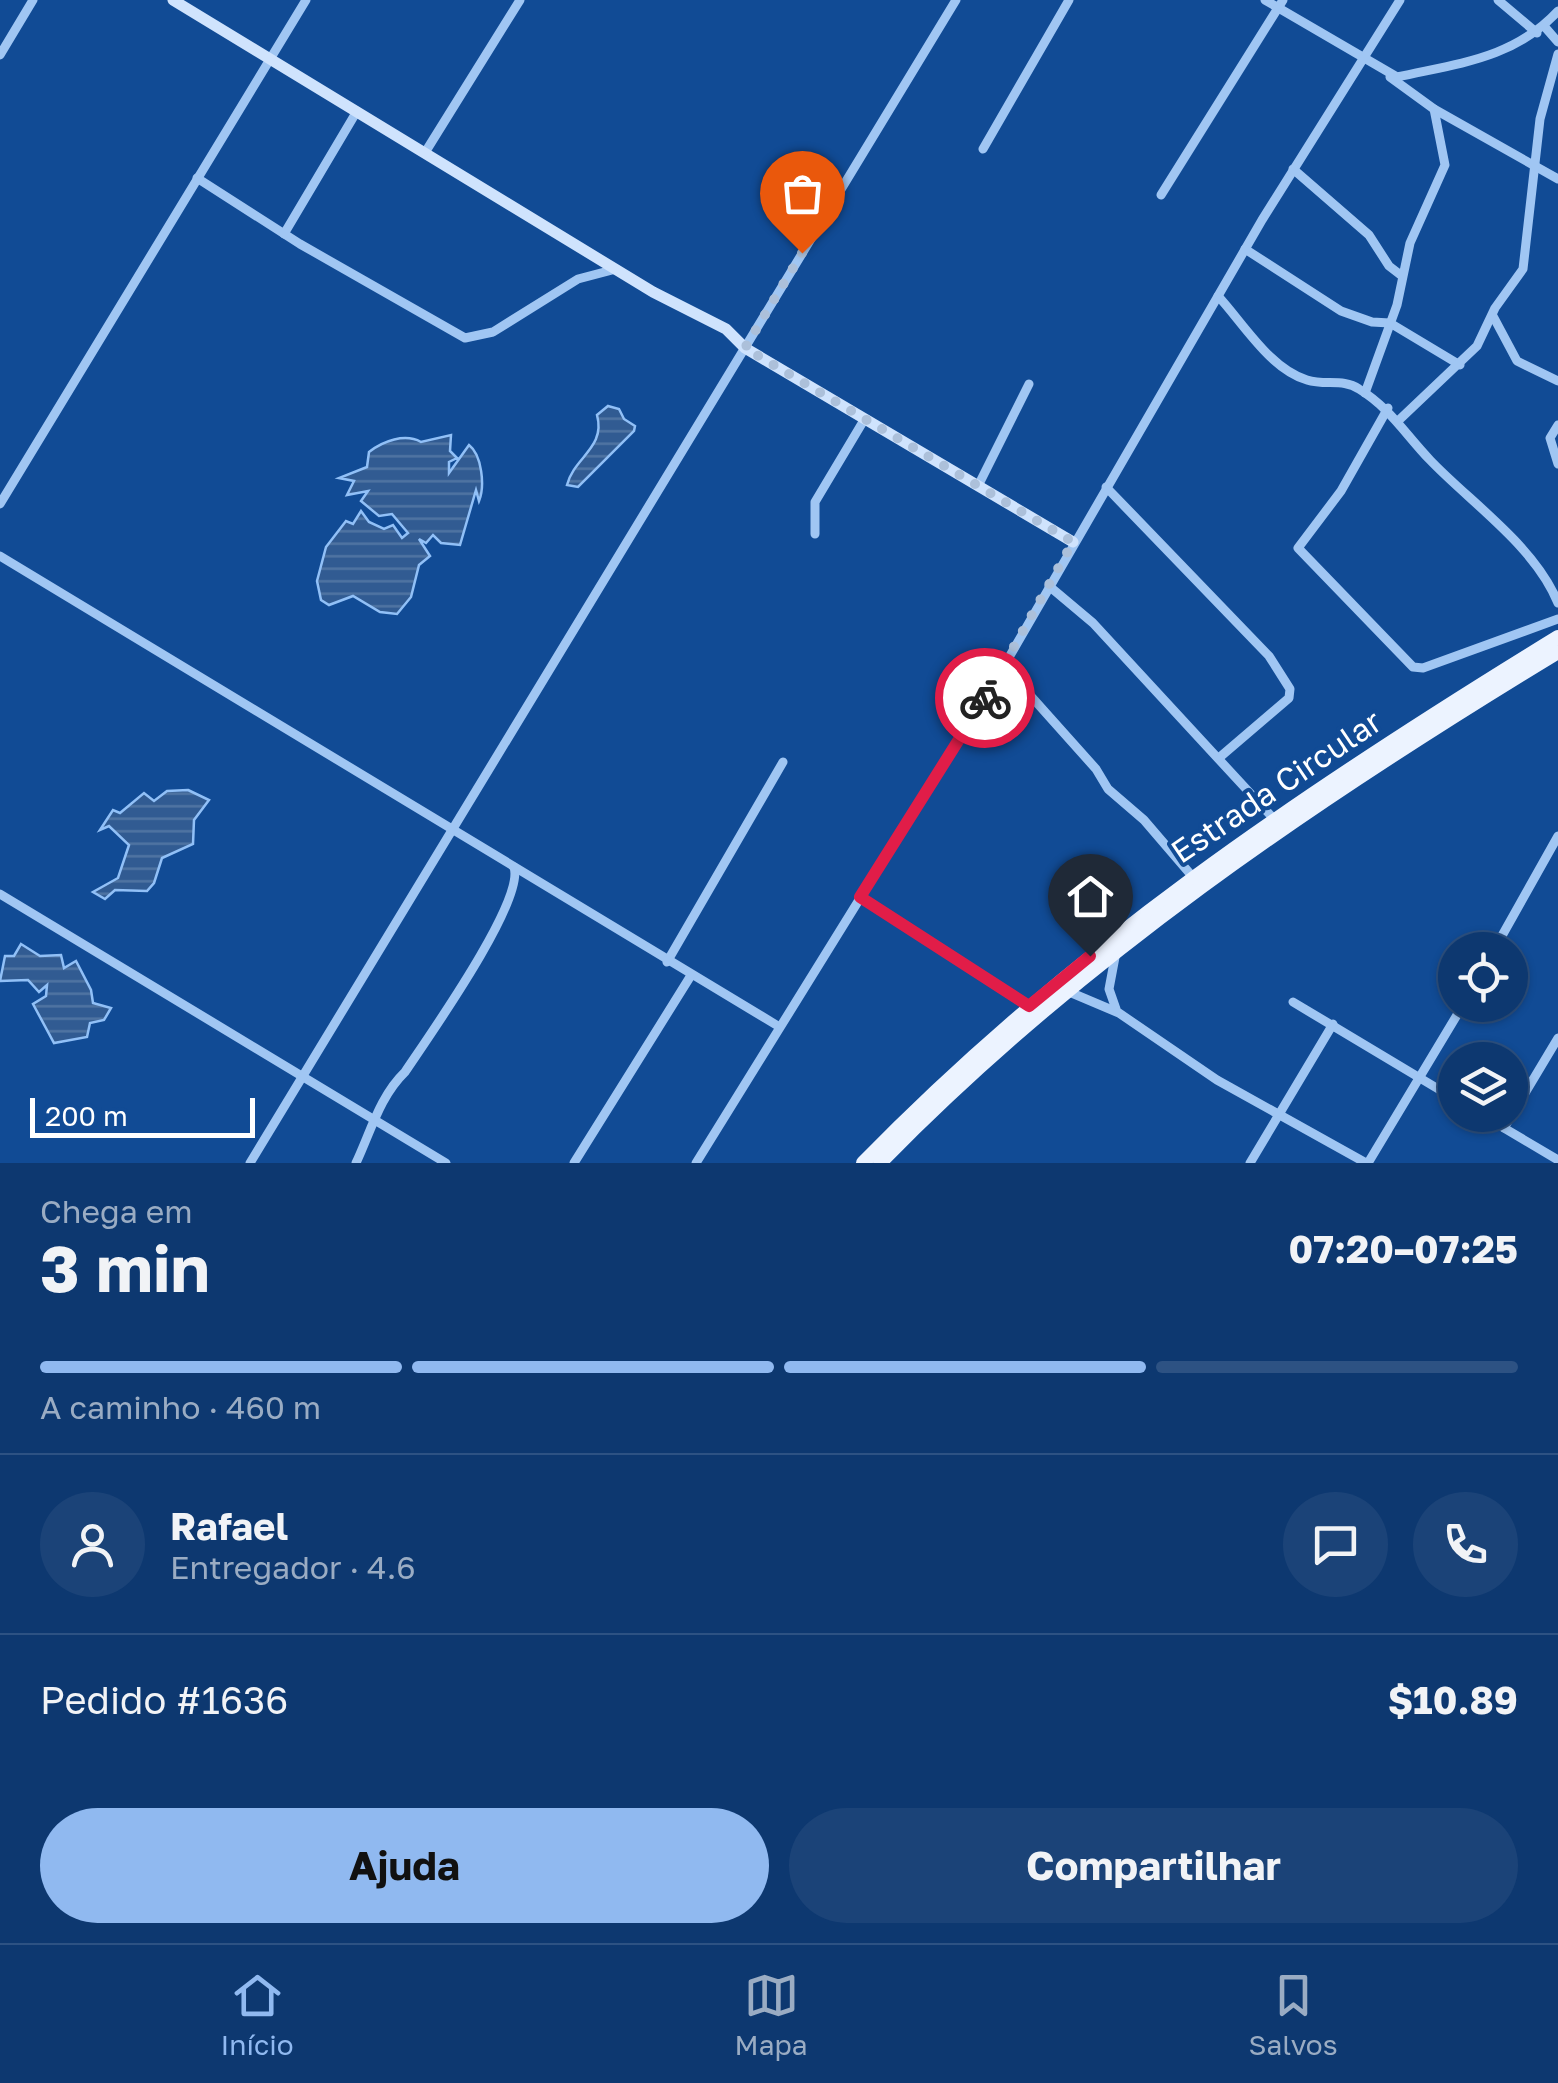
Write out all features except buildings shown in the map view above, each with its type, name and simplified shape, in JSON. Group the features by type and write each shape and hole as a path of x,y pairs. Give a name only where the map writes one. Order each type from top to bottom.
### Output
{"main road":[{"name":"Estrada Circular","path":"863,1163 1029,1006 1192,876 1273,818 1558,637"},
{"name":"Estrada Circular","path":"880,1163 1116,950 1337,788 1558,652"}],"street":[{"path":"0,56 32,0"},
{"path":"173,0 616,269 726,329 745,348 1073,542"},
{"path":"0,504 306,0"},
{"path":"426,151 520,0"},
{"path":"250,1163 956,0"},
{"path":"982,150 1069,0"},
{"path":"1265,0 1281,4 1364,58 1434,110 1558,178"},
{"path":"696,1163 1004,666 1245,248 1400,0"},
{"path":"1498,0 1558,42"},
{"path":"1162,195 1281,4"},
{"path":"1390,76 1489,58 1540,30 1558,10"},
{"path":"1398,420 1460,365 1487,331 1492,316 1523,269 1540,118 1558,54"},
{"path":"1365,393 1390,324 1410,243 1445,165 1434,110"},
{"path":"284,234 357,112"},
{"path":"1293,169 1368,235 1389,266 1402,276"},
{"path":"197,178 284,234 465,338 492,332 578,279 616,269"},
{"path":"1245,248 1342,311 1390,324 1460,365"},
{"path":"1218,296 1246,331 1293,374 1317,382 1346,382 1388,408 1429,460 1533,564 1558,603"},
{"path":"1492,316 1517,360 1558,381"},
{"path":"978,486 1029,384"},
{"path":"1388,408 1341,491 1298,548 1413,667 1423,668 1558,619"},
{"path":"815,534 815,502 864,420"},
{"path":"1558,424 1550,438 1558,464"},
{"path":"1106,487 1264,650 1290,688 1289,698 1220,757"},
{"path":"0,556 690,977 778,1026"},
{"path":"1049,586 1093,623 1273,818"},
{"path":"1004,666 1096,770 1108,789 1144,820 1192,876"},
{"path":"667,962 783,762"},
{"path":"1504,932 1558,836"},
{"path":"445,841 465,838"},
{"path":"356,1163 378,1121 386,1090 406,1072 500,923 517,884 514,867"},
{"path":"0,894 446,1163"},
{"path":"860,897 1029,1006"},
{"path":"1116,950 1109,998 1119,1013"},
{"path":"574,1163 690,977"},
{"path":"1067,991 1119,1013 1218,1080 1367,1163 1453,1022"},
{"path":"1293,1002 1438,1090"},
{"path":"1250,1163 1284,1114 1334,1024"},
{"path":"1528,1088 1558,1038"},
{"path":"1511,1132 1558,1160"}],"water":[{"path":"608,406 619,409 624,419 635,426 634,431 578,487 567,485 597,436 597,415"},
{"path":"451,435 450,451 457,458 449,462 449,473 469,445 477,456 482,479 479,501 476,490 460,545 441,543 433,535 426,543 419,539 430,556 419,565 411,597 397,614 380,612 353,596 329,605 321,600 317,581 326,547 346,521 353,524 361,511 369,522 384,529 393,525 402,538 408,533 392,514 379,516 361,501 368,491 347,495 354,481 339,478 367,467 369,452 387,442 408,438 421,442"},
{"path":"188,790 209,800 194,820 193,844 162,858 154,883 147,891 115,890 105,899 93,892 118,878 129,845 109,826 100,830 113,810 120,813 144,793 154,801 167,791"},
{"path":"21,944 40,956 61,955 64,968 76,961 91,990 93,1003 111,1008 104,1020 90,1023 87,1037 54,1043 33,1004 46,996 47,985 39,992 28,980 0,981 5,956 14,956"}],"way so far":[{"path":"802,253 745,348 1073,542 985,698"}],"route":[{"path":"985,698 860,897 1029,1006 1090,956"}]}
